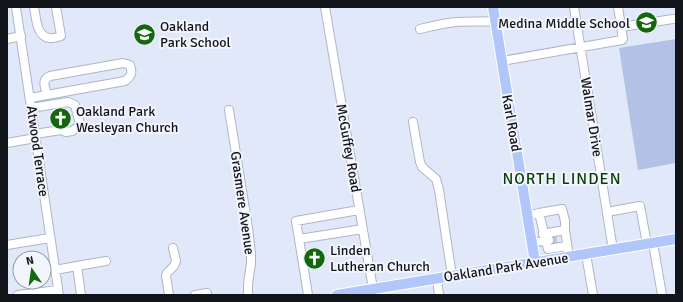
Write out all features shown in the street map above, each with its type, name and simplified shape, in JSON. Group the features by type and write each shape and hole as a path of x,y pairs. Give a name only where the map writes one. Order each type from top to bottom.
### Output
{"main road":[{"name":"Karl Road","path":"493,7 535,262"},
{"name":"Oakland Park Avenue","path":"343,294 549,260 568,251 586,254 676,239"}],"street":[{"name":"Atwood Terrace","path":"16,7 58,292"},
{"path":"34,7 38,29 43,36 49,39 62,36 56,7"},
{"name":"McGuffey Road","path":"325,7 373,289"},
{"name":"Walmar Drive","path":"574,7 613,250"},
{"path":"502,61 622,40 618,7"},
{"path":"621,27 673,19"},
{"path":"420,29 456,22 495,21"},
{"path":"7,39 21,36"},
{"path":"30,98 47,95 124,81 130,77 132,70 130,65 123,63 50,76 46,78 44,82 47,95"},
{"path":"7,142 61,130 66,132 72,131 80,124 75,104 72,103 68,102 31,108"},
{"name":"Grasmere Avenue","path":"229,110 251,253 248,295"},
{"path":"413,122 420,162 422,167 436,179 439,190 452,276"},
{"path":"607,212 640,206 662,295"},
{"path":"528,216 562,209 565,221 564,235 568,251 548,249"},
{"path":"308,295 296,221 359,210"},
{"path":"539,213 546,238 549,260"},
{"path":"299,239 363,229"},
{"path":"532,242 564,235"},
{"path":"7,245 50,238"},
{"path":"169,295 166,276 176,261 173,248"},
{"path":"586,254 593,295"},
{"path":"55,270 106,261"},
{"path":"77,266 81,295"},
{"path":"437,279 439,295"},
{"path":"18,295 58,292"},
{"path":"195,295 207,293"}],"shaded area":[{"path":"676,39 676,163 638,170 619,48"}],"tunnel":[{"path":"549,240 560,239"}],"place":[{"name":"Medina Middle School","path":"646,23"},
{"name":"Oakland Park School","path":"144,34"},
{"name":"Oakland Park Wesleyan Church","path":"61,119"},
{"name":"Linden Lutheran Church","path":"315,258"}],"district":[{"name":"NORTH LINDEN","path":"562,178"}]}
